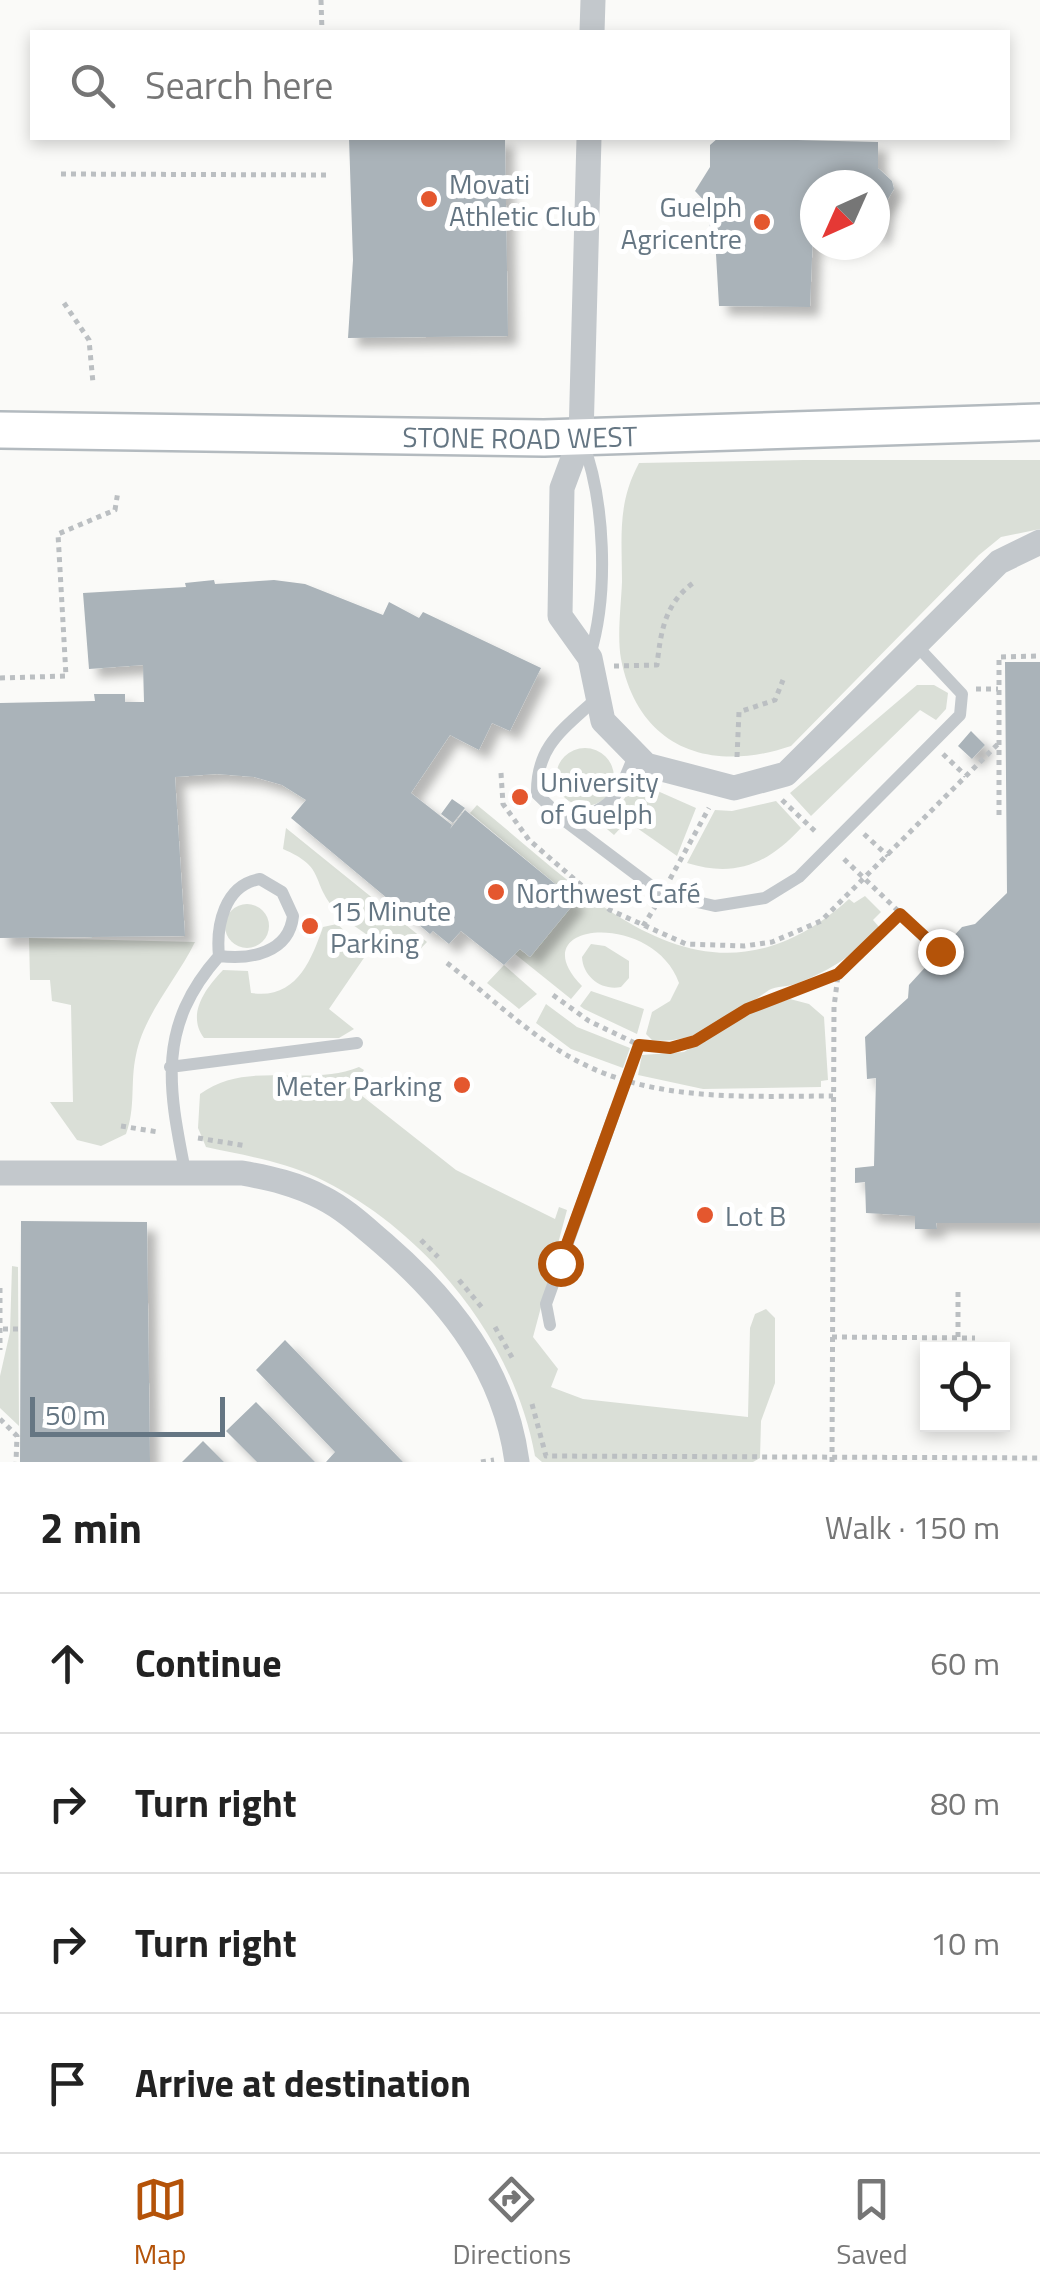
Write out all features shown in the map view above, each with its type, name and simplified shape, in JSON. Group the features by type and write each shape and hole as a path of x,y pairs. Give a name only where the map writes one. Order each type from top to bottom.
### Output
{"main road":[{"name":"STONE ROAD WEST","path":"0,430 581,437 1040,422"}],"street":[{"path":"592,30 593,0"},
{"path":"589,140 581,437 562,488 560,616 590,662 603,721 646,765 734,788 786,774 999,562 1040,542"},
{"path":"0,1173 242,1172 304,1188 341,1209 405,1262 450,1308 480,1353 507,1411 517,1462"}],"lane":[{"path":"581,437 597,478 601,619 590,662"},
{"path":"598,697 550,743 536,766 537,794 565,821 662,894 715,906 765,898 799,877 960,715 962,694 916,645"},
{"path":"565,821 595,815 618,795 634,753"},
{"path":"185,1171 170,1067 176,1032 189,996 219,956 220,920 239,889 260,879 282,892 293,916 281,942 255,956 219,956"},
{"path":"170,1067 357,1043"},
{"path":"550,1325 546,1304 615,1111"}],"path":[{"path":"322,0 322,30"},
{"path":"61,174 330,175"},
{"path":"64,303 89,340 93,383"},
{"path":"0,678 66,676 58,534 115,510 118,490"},
{"path":"590,662 657,665 662,626 671,604 696,580"},
{"path":"999,815 998,657 1040,656"},
{"path":"737,757 739,712 775,700 783,680"},
{"path":"932,743 966,776"},
{"path":"501,774 503,804 528,840 610,910 686,944 714,948 772,942 821,921 998,743"},
{"path":"781,799 824,840"},
{"path":"669,882 709,808"},
{"path":"853,824 888,856"},
{"path":"844,860 940,951"},
{"path":"643,926 656,906"},
{"path":"553,996 589,1021 639,1045 670,1048 695,1041 747,1009 838,974 900,914"},
{"path":"448,963 569,1057 626,1081 703,1096 833,1096"},
{"path":"832,1459 833,1096 838,974"},
{"path":"615,1111 639,1045"},
{"path":"0,1288 0,1350"},
{"path":"958,1292 958,1337"},
{"path":"3,1329 20,1329"},
{"path":"832,1337 974,1338"},
{"path":"0,1419 16,1436 16,1462"},
{"path":"754,1456 1040,1458"}],"shaded area":[{"path":"1040,460 1040,529 1001,537 979,555 791,746 734,757 683,747 662,734 644,715 630,690 621,659 622,521 632,478 639,463"},
{"path":"917,685 934,685 948,693 946,709 936,720 920,710 811,816 790,793"},
{"path":"585,748 605,757 614,777 605,797 585,806 565,797 556,777 565,757"},
{"path":"644,785 696,808 677,856 627,821 614,835 601,824 631,788"},
{"path":"776,801 801,828 776,851 735,868 687,863 715,810 732,811"},
{"path":"477,805 607,909 652,934 698,950 746,952 797,936 849,899 854,903 865,896 881,912 873,920 880,928 832,967 798,983 769,990 714,1026 684,1038 652,1040 646,1034 652,1012 670,1001 679,983 665,960 644,944 620,935 597,933 578,937 566,948 567,964 582,986 571,999 515,954 520,949 530,957 576,901 470,813"},
{"path":"286,828 427,942 408,962 347,921 332,906 311,868 283,849"},
{"path":"247,904 262,911 269,926 262,941 247,948 232,941 225,926 232,911"},
{"path":"337,924 368,952 329,1009 354,1029 339,1038 204,1038 197,1020 200,1002 223,970 248,971 251,993 280,990 307,965 323,927"},
{"path":"29,938 195,942 140,1040 126,1134 101,1146 77,1140 50,1102 73,1102 71,1005 52,1001 50,980 30,980"},
{"path":"591,944 605,946 629,961 629,978 621,987 601,985 586,971 582,957"},
{"path":"504,965 537,994 519,1009 487,983"},
{"path":"591,991 644,1009 637,1034 580,1006"},
{"path":"790,999 809,1004 824,1017 828,1080 821,1081 821,1087 703,1089 638,1075 642,1055 684,1052 749,1012"},
{"path":"546,1004 577,1027 630,1048 623,1068 571,1049 536,1023"},
{"path":"359,1067 364,1070 352,1088 456,1170 555,1219 559,1207 567,1210 533,1337 558,1369 551,1387 583,1399 748,1417 750,1328 755,1314 766,1309 775,1318 775,1383 761,1421 760,1458 753,1462 542,1462 535,1456 507,1370 485,1330 427,1257 356,1199 316,1177 206,1147 198,1128 200,1094 218,1084 258,1076 339,1073"},
{"path":"12,1266 18,1267 19,1426 0,1408 0,1376 10,1332"}],"building":[{"name":"Movati Athletic Club","path":"349,140 505,140 508,336 348,338 353,260"},
{"name":"Guelph Agricentre","path":"716,140 878,142 880,170 800,170 800,260 812,260 810,307 719,306 715,237 709,236 711,208 695,191 710,167 710,145"},
{"path":"214,580 215,584 274,580 305,584 383,615 389,602 419,618 423,612 541,668 510,731 492,723 479,750 450,735 411,793 452,825 450,829 465,810 576,901 530,957 520,949 504,965 461,931 449,944 433,931 430,934 291,818 306,800 282,785 254,777 217,774 175,777 185,936 0,938 0,703 95,701 94,694 125,694 125,702 144,702 143,665 89,669 83,593 186,587 185,583"},
{"path":"1005,662 1040,662 1040,1223 936,1223 937,1229 915,1229 915,1216 866,1213 865,1182 855,1183 855,1168 874,1166 876,1078 867,1079 865,1037 908,998 909,985 962,927 975,924 1007,893"},
{"path":"971,731 985,745 972,759 958,746"},
{"path":"452,799 465,808 453,823 441,814"},
{"path":"21,1221 147,1222 150,1462 20,1462"},
{"path":"285,1340 403,1462 326,1462 335,1452 256,1370"},
{"path":"256,1402 315,1462 257,1462 226,1431"},
{"path":"203,1441 224,1462 182,1462"}],"place":[{"name":"Movati Athletic Club","path":"429,199"},
{"name":"Guelph Agricentre","path":"762,222"},
{"name":"University of Guelph","path":"520,797"},
{"name":"Northwest Café","path":"496,892"},
{"name":"15 Minute Parking","path":"310,926"},
{"name":"Meter Parking","path":"462,1085"},
{"name":"Lot B","path":"705,1215"}],"route":[{"path":"560,1263 639,1045 670,1048 695,1041 747,1009 838,974 900,914 940,951"}]}
